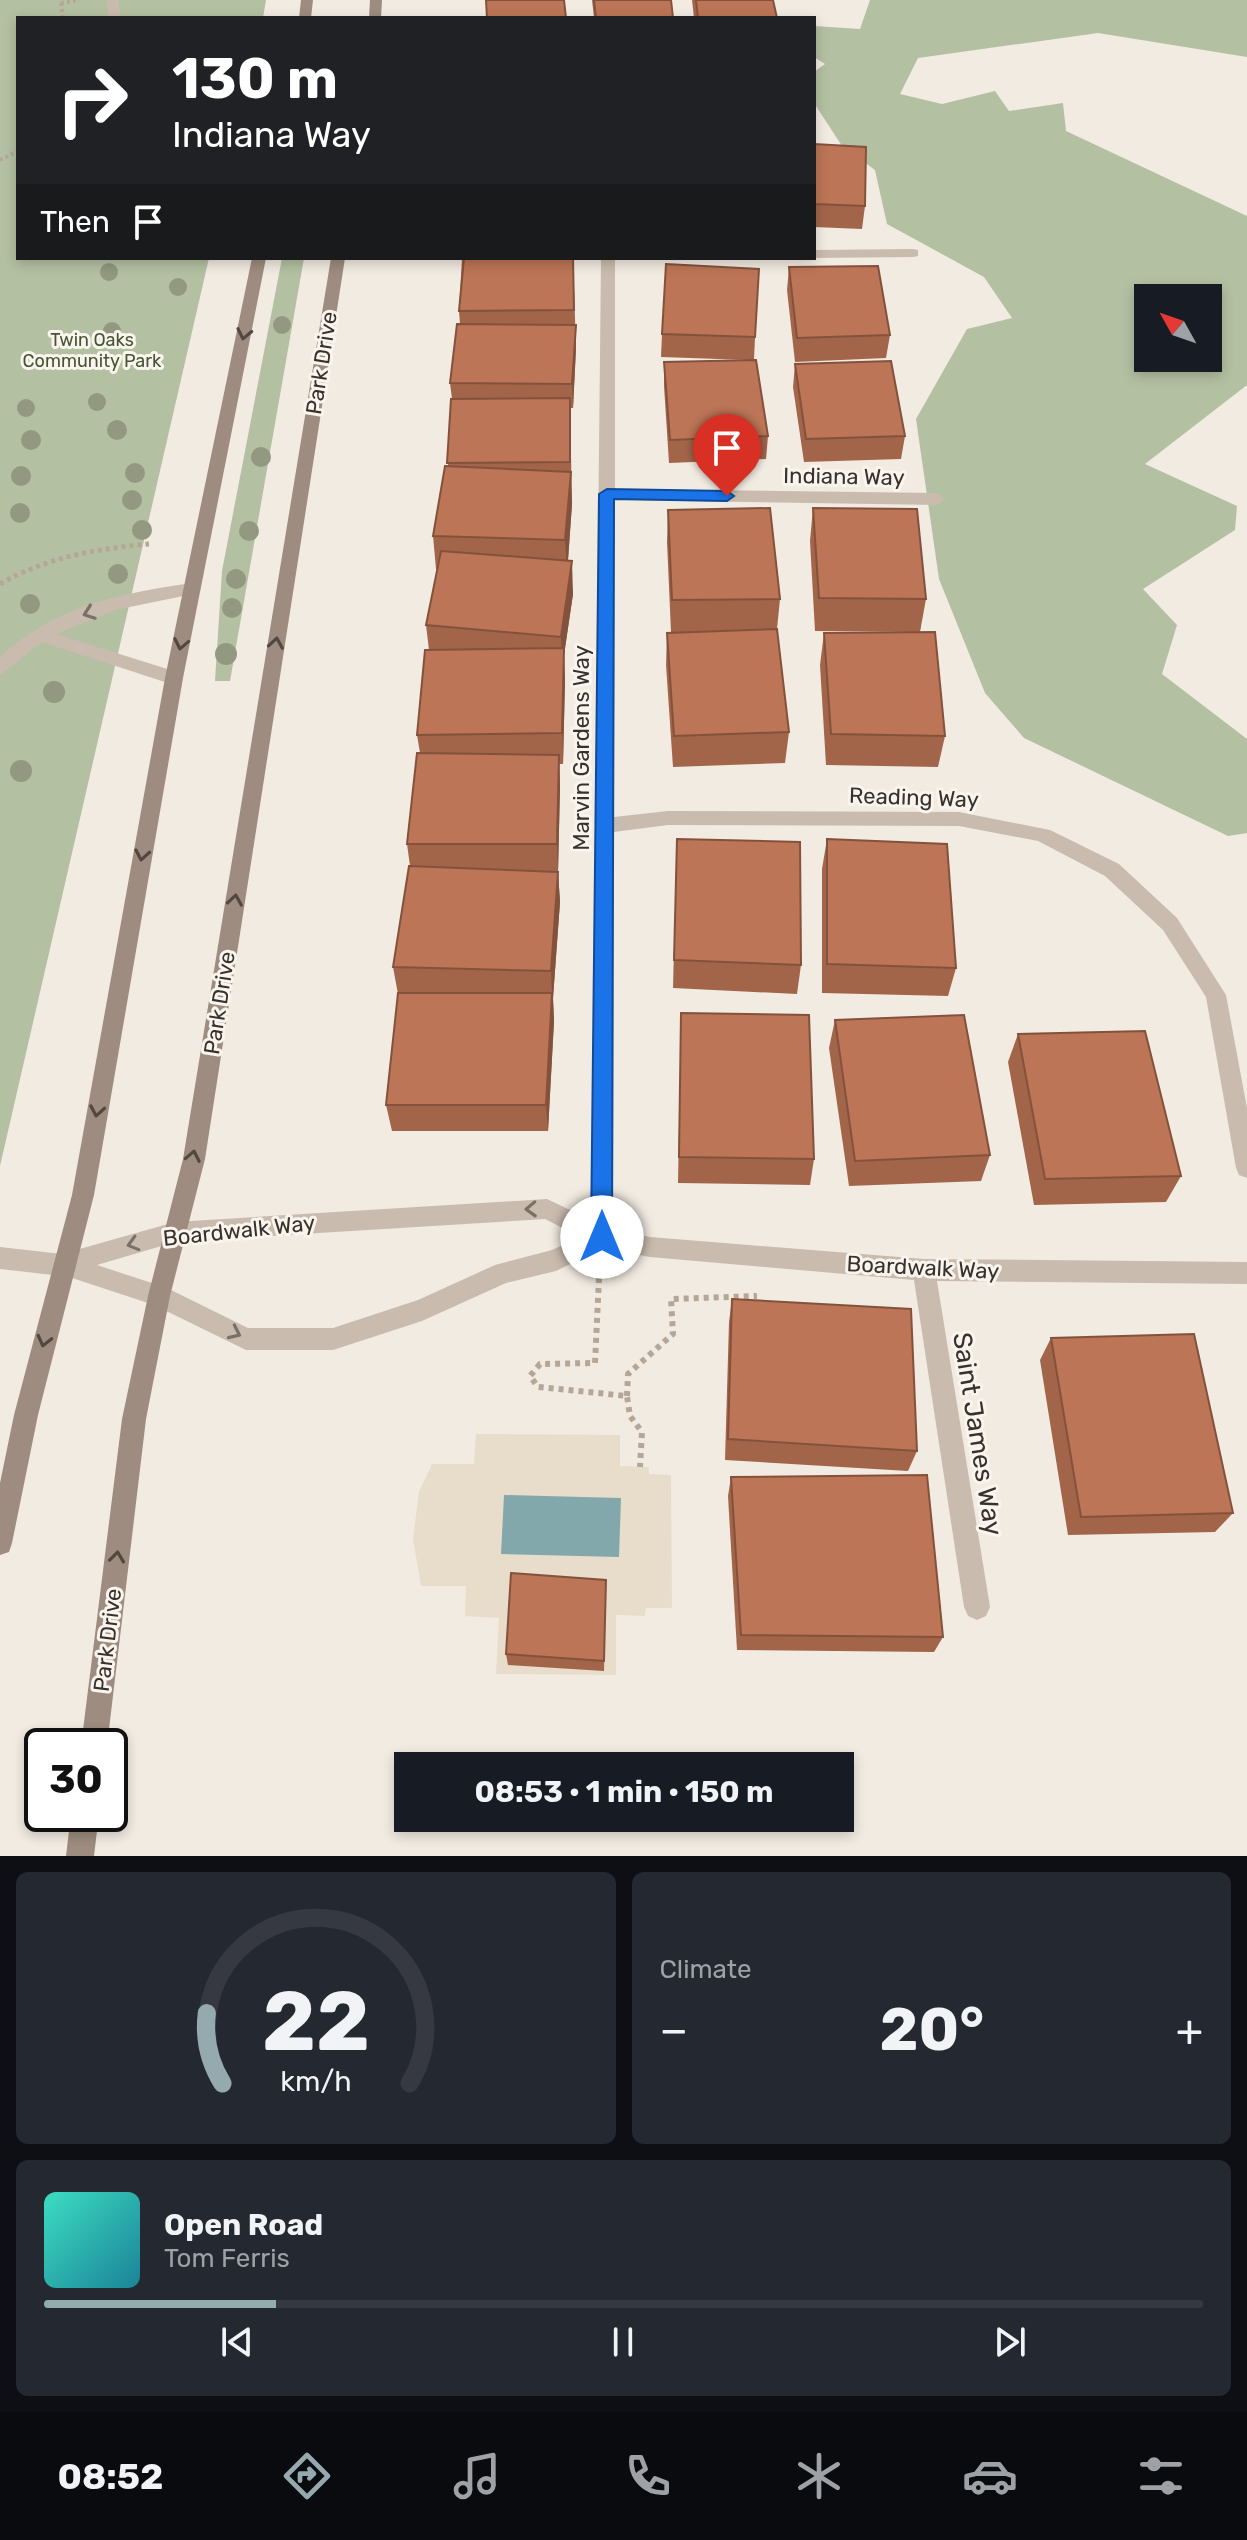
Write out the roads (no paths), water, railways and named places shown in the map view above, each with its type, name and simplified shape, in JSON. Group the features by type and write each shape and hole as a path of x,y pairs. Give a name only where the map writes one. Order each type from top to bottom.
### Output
{"main road":[{"path":"0,1543 26,1415 62,1265 83,1195 174,678 259,260"},
{"name":"Park Drive","path":"96,1728 134,1419 159,1296 194,1159 338,260"},
{"path":"80,1856 83,1832"}],"street":[{"path":"816,254 913,253"},
{"name":"Marvin Gardens Way","path":"602,1237 608,260"},
{"name":"Indiana Way","path":"607,494 937,499"},
{"path":"0,668 17,649 38,634 137,596 192,589"},
{"path":"38,634 174,678"},
{"name":"Reading Way","path":"605,826 668,818 959,819 1043,835 1112,870 1170,924 1216,995 1247,1168"},
{"name":"Boardwalk Way","path":"62,1265 175,1232 547,1209 602,1237 650,1247 924,1270 1247,1273"},
{"path":"0,1258 62,1265 159,1296 246,1339 333,1339 422,1310 503,1273 556,1260 602,1237"},
{"name":"Saint James Way","path":"924,1270 977,1607"}],"water":[{"path":"504,1495 621,1498 619,1557 501,1554"}],"park label":[{"name":"Twin Oaks Community Park","path":"92,350"}]}
